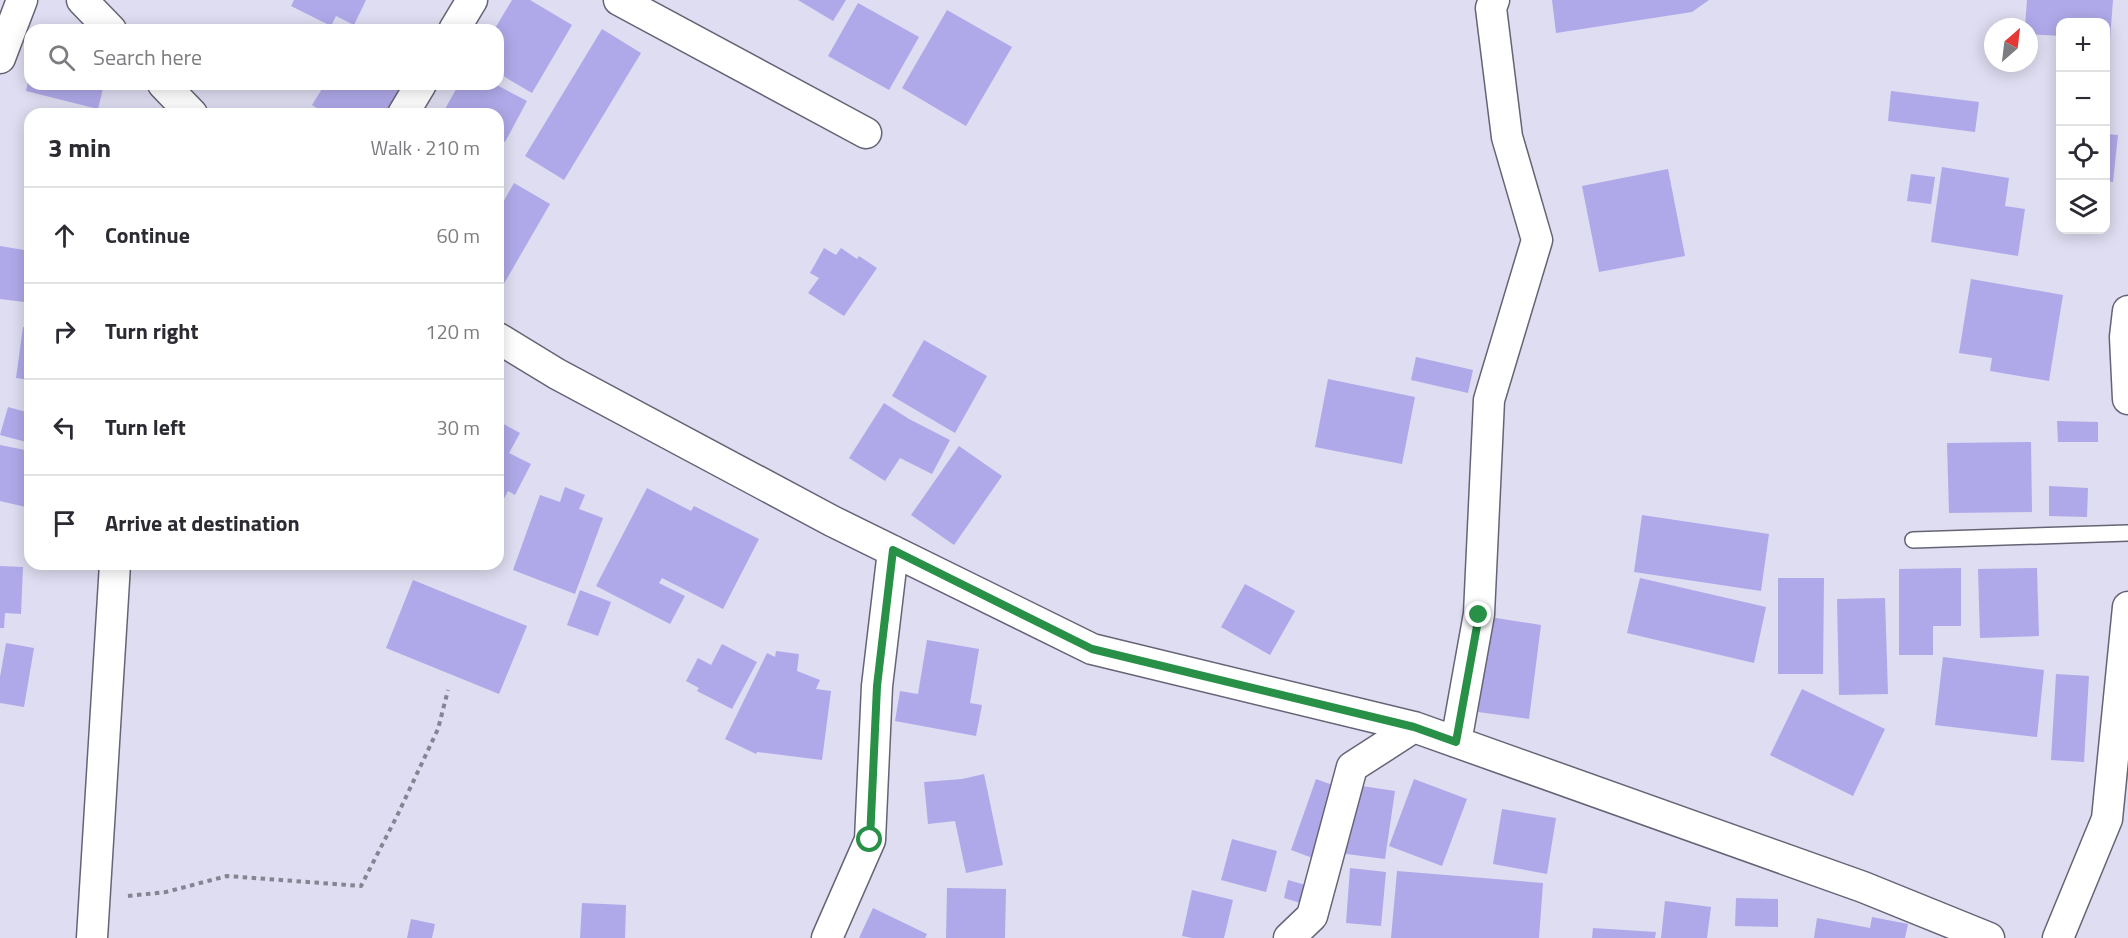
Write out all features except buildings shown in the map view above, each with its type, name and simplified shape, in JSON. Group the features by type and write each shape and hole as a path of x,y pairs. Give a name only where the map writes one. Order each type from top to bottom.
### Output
{"street":[{"path":"0,58 22,0"},
{"path":"82,0 105,24"},
{"path":"458,24 472,0"},
{"path":"620,0 866,134"},
{"path":"1456,742 1479,615 1489,400 1537,240 1507,137 1491,8 1494,0"},
{"path":"169,90 186,108"},
{"path":"407,108 417,90"},
{"path":"2128,311 2125,337 2128,399"},
{"path":"504,342 557,375 832,521 1092,649 1414,727 1863,887 1989,938"},
{"path":"827,938 870,840 877,686 893,550"},
{"path":"92,938 115,570"},
{"path":"2058,938 2107,819 2128,607"},
{"path":"1289,938 1312,916 1352,767 1414,727"}],"lane":[{"path":"1913,540 2128,533"}],"path":[{"path":"94,900 166,892 227,876 361,886 438,729 448,690"}],"route":[{"path":"870,840 877,686 893,550 1092,649 1414,727 1456,742 1479,615"}]}
